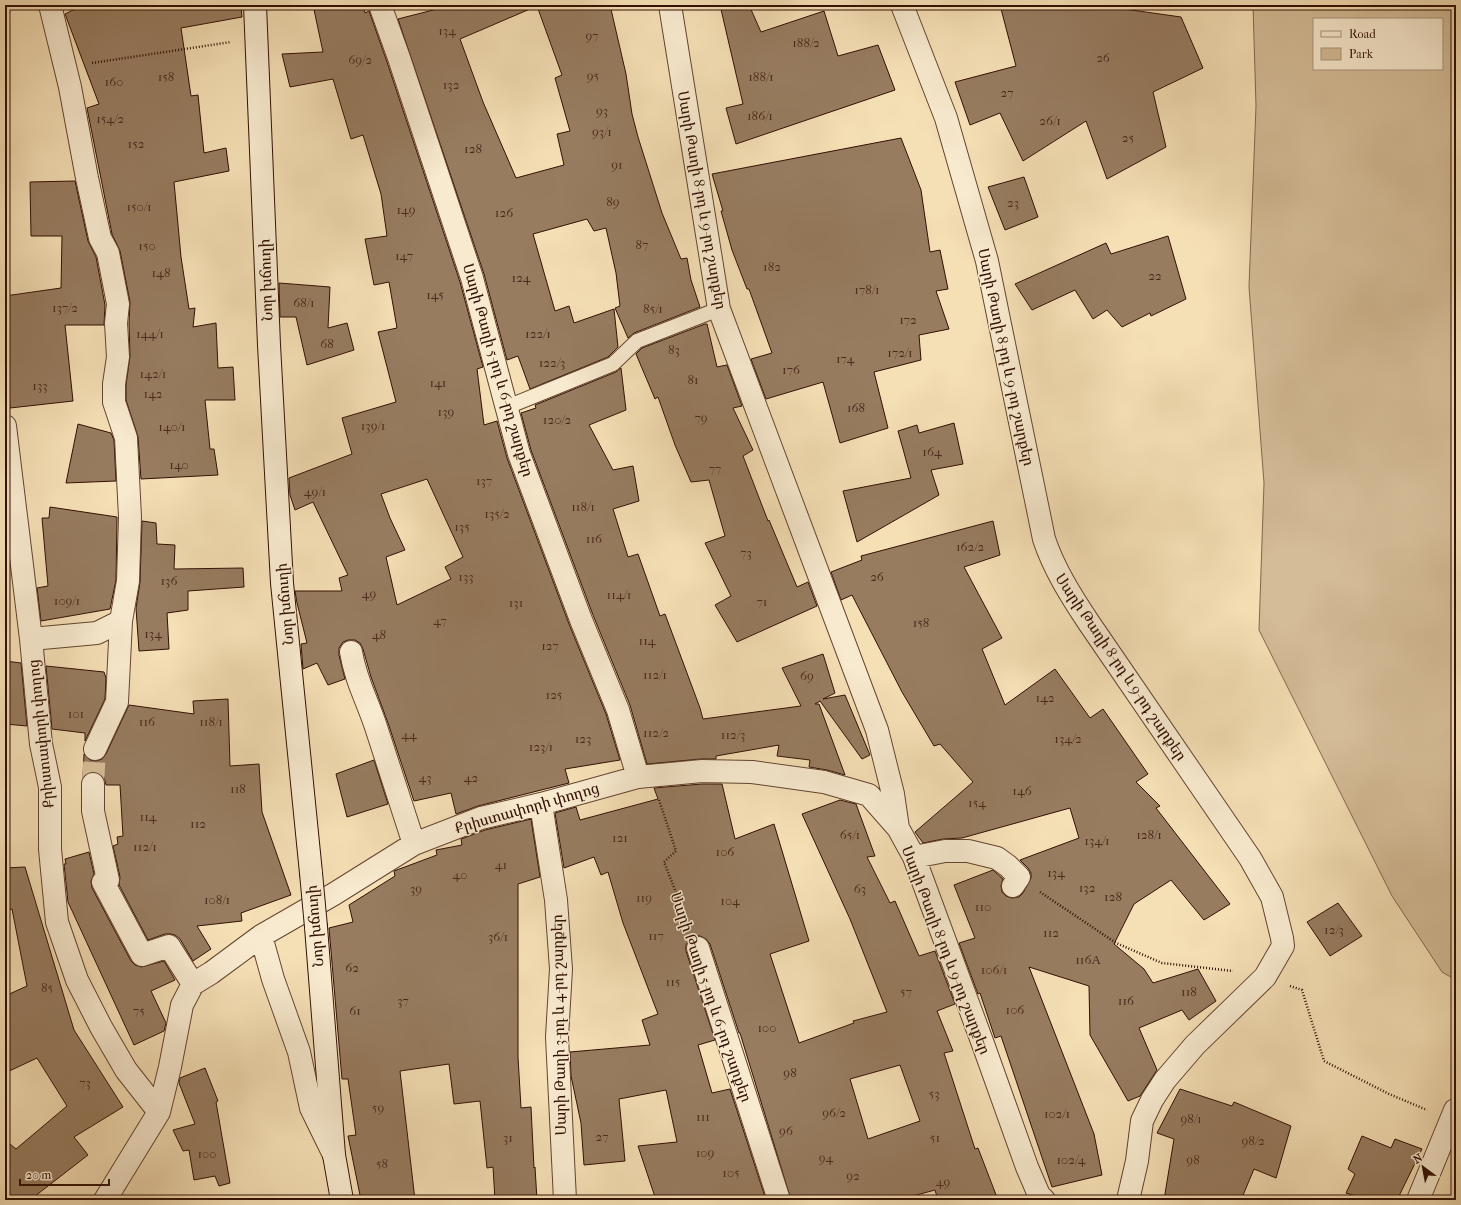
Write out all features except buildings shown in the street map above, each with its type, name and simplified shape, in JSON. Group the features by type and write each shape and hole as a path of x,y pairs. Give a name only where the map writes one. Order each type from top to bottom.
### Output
{"street":[{"path":"50,5 66,68 100,238 108,253 118,304 116,323 118,358 114,384 114,402 126,438 130,516 128,581 121,621 117,702 95,749"},
{"name":"Նոր խճուղի","path":"255,5 269,345 282,583 316,927 334,1155 342,1200"},
{"name":"Սարի Թաղի 5-րդ և 6-րդ շարքեր","path":"380,5 400,58 472,278 519,454 580,620 645,777"},
{"name":"Սարի Թաղի 8-րդ և 9-րդ շարքեր","path":"670,5 719,309 877,730 894,794 898,828 914,857 1027,1167 1039,1194 1044,1200"},
{"name":"Սարի Թաղի 8-րդ և 9-րդ շարքեր","path":"902,5 946,118 987,261 1044,539 1051,559 1077,605 1250,858 1272,897 1282,938 1283,946 1265,977 1195,1045 1165,1080 1152,1100 1142,1121 1137,1161 1128,1200"},
{"name":"Քրիստափորի փողոց","path":"5,426 31,639 41,744 50,787 50,849 57,922 77,980 101,1027 126,1070 159,1112"},
{"path":"31,639 97,634 121,621"},
{"path":"351,652 358,682 376,725 414,844"},
{"name":"Քրիստափորի փողոց","path":"105,1200 159,1112 170,1067 182,1004 193,984 211,973 261,936 334,894 414,844 481,818 645,777 702,771 752,772 824,782 869,795 898,828"},
{"path":"93,784 93,811 108,880 103,882 142,955 169,946 193,984"},
{"name":"Սարի Թաղի 3-րդ և 4-րդ շարքեր","path":"541,804 556,900 560,969 557,1037 565,1200"},
{"path":"914,857 945,851 968,851 997,858 1008,866 1016,882"},
{"path":"261,936 273,979 299,1052 311,1108 334,1155"},
{"name":"Սարի Թաղի 5-րդ և 6-րդ շարքեր","path":"698,948 779,1200"},
{"path":"1418,1200 1453,1115"}],"lane":[{"path":"507,407 613,364 637,341 719,309"}],"path":[{"path":"66,68 256,38"},
{"name":"Սարի Թաղի 5-րդ և 6-րդ շարքեր","path":"645,777 676,851 664,862 698,948"},
{"path":"1016,882 1116,943 1162,963 1225,970 1265,977 1302,990 1324,1060 1389,1094 1453,1115"}],"green space":[{"path":"1253,5 1456,5 1456,980 1442,972 1392,896 1259,630 1264,483 1249,287 1256,106"}],"tunnel":[{"path":"93,784 95,749"}]}
